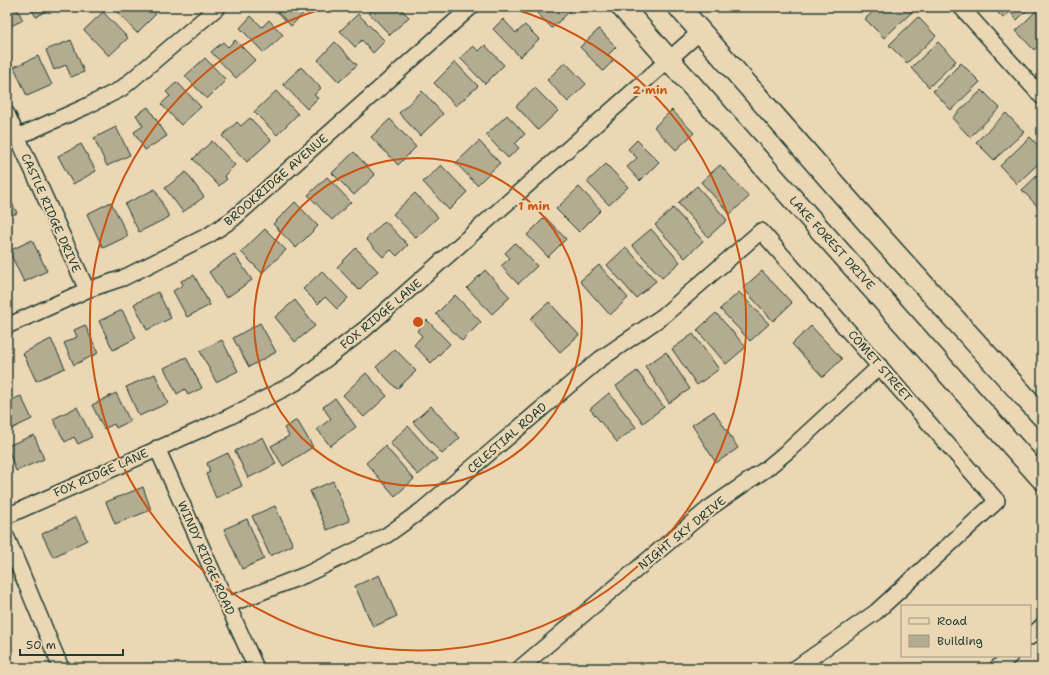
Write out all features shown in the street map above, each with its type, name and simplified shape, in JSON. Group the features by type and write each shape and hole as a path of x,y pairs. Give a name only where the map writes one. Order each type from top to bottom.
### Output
{"main road":[{"name":"LAKE FOREST DRIVE","path":"622,7 1042,479"},
{"path":"679,7 883,240 1042,416"}],"street":[{"path":"17,137 85,107 121,89 218,7"},
{"name":"BROOKRIDGE AVENUE","path":"7,326 86,290 123,278 209,235 233,219 471,7"},
{"path":"961,7 1042,96"},
{"name":"FOX RIDGE LANE","path":"7,516 229,417 295,383 365,329 701,31"},
{"name":"CASTLE RIDGE DRIVE","path":"7,114 86,290"},
{"name":"COMET STREET","path":"761,231 997,501 876,612 796,668"},
{"name":"CELESTIAL ROAD","path":"228,605 305,575 387,535 411,518 599,360 663,316 761,231"},
{"name":"NIGHT SKY DRIVE","path":"520,668 708,509 760,473 789,450 880,366"},
{"name":"WINDY RIDGE ROAD","path":"157,448 256,668"},
{"path":"7,538 61,668"},
{"path":"1031,636 1042,626"},
{"path":"997,668 1009,657"}],"building":[{"path":"7,7 16,7 23,20 7,28"},
{"path":"30,7 52,7 36,17"},
{"path":"119,7 150,7 156,14 137,33 115,10"},
{"path":"273,7 308,7 309,8 291,26"},
{"path":"375,7 399,7 409,17 390,35 369,13"},
{"path":"531,7 566,7 570,11 552,28"},
{"path":"878,7 907,7 912,12 884,38 865,19"},
{"path":"992,7 1030,7 1017,20 1010,12 1003,18"},
{"path":"1040,7 1042,7 1042,42 1034,50 1016,31"},
{"path":"103,12 128,38 109,56 84,30"},
{"path":"358,14 385,41 373,53 362,40 355,47 340,31"},
{"path":"251,16 262,27 269,20 283,35 264,53 240,28"},
{"path":"918,17 936,36 907,63 889,45"},
{"path":"503,19 516,33 525,25 539,39 520,57 493,29"},
{"path":"599,29 616,47 608,55 613,61 603,71 580,47"},
{"path":"71,40 84,72 71,77 66,65 54,70 46,50"},
{"path":"235,40 255,60 236,78 211,52 223,42 228,47"},
{"path":"335,42 357,65 339,82 318,60"},
{"path":"938,42 956,61 929,87 911,68"},
{"path":"485,45 504,65 485,84 460,58 473,46 479,51"},
{"path":"38,56 52,85 27,96 14,67"},
{"path":"205,58 226,80 207,99 185,76"},
{"path":"455,62 478,86 456,106 434,83"},
{"path":"565,62 586,84 568,102 547,80"},
{"path":"961,63 980,82 951,110 933,91"},
{"path":"301,67 321,88 314,95 318,98 307,109 283,84"},
{"path":"177,82 201,107 181,125 161,104 170,96 166,92"},
{"path":"535,88 558,111 538,130 516,106"},
{"path":"982,90 1000,108 970,137 952,118"},
{"path":"276,91 298,114 277,135 254,112"},
{"path":"422,91 443,114 420,136 399,113"},
{"path":"148,107 167,136 145,150 134,132 143,126 136,115"},
{"path":"672,110 694,133 676,150 654,127"},
{"path":"1006,113 1024,132 994,160 976,142"},
{"path":"507,115 525,134 515,144 519,148 508,158 486,135"},
{"path":"250,118 271,140 247,162 222,136 237,122 241,126"},
{"path":"390,119 416,147 398,165 371,137"},
{"path":"116,127 130,155 107,166 94,138"},
{"path":"1030,137 1042,150 1042,160 1017,184 1000,166"},
{"path":"637,140 659,162 640,181 627,167 637,158 628,149"},
{"path":"212,141 235,165 224,176 227,179 219,186 193,159"},
{"path":"479,141 500,163 477,185 456,163"},
{"path":"81,144 96,171 73,184 58,156"},
{"path":"354,152 375,175 354,195 332,173"},
{"path":"606,164 628,187 609,205 587,182"},
{"path":"441,165 467,192 449,210 423,182"},
{"path":"720,165 749,197 730,214 701,182"},
{"path":"1042,171 1042,208 1040,209 1022,190"},
{"path":"186,172 204,197 183,212 165,188"},
{"path":"327,177 351,202 332,220 308,195"},
{"path":"697,186 727,220 708,237 678,203"},
{"path":"579,187 601,210 579,232 556,209"},
{"path":"155,189 169,217 139,232 125,204"},
{"path":"415,193 438,217 416,238 393,214"},
{"path":"10,199 17,213 7,218 7,201"},
{"path":"111,202 128,236 103,248 87,214"},
{"path":"295,202 318,226 296,248 273,224"},
{"path":"673,208 703,241 685,258 655,225"},
{"path":"545,217 566,239 548,257 527,235"},
{"path":"7,218 11,226 7,228"},
{"path":"385,221 408,245 397,256 391,250 383,257 366,239"},
{"path":"265,229 286,250 262,273 241,252"},
{"path":"651,229 680,262 662,278 632,245"},
{"path":"32,240 47,271 24,282 9,251"},
{"path":"515,243 537,266 518,284 501,266 510,258 505,253"},
{"path":"626,247 656,281 636,298 607,265"},
{"path":"356,248 378,271 359,290 337,267"},
{"path":"234,254 252,280 226,298 209,272"},
{"path":"599,265 628,298 610,315 580,281"},
{"path":"485,270 510,297 492,314 467,288"},
{"path":"322,271 348,298 337,309 325,297 318,304 303,289"},
{"path":"762,271 792,303 773,321 743,288"},
{"path":"194,275 210,305 187,317 173,291 183,285 181,281"},
{"path":"158,292 171,318 147,330 134,304"},
{"path":"739,292 769,324 750,341 720,309"},
{"path":"455,295 481,322 462,341 436,314"},
{"path":"295,300 315,326 295,342 275,317"},
{"path":"549,302 579,335 560,352 530,319"},
{"path":"122,310 136,338 113,350 99,321"},
{"path":"716,313 746,347 726,364 697,330"},
{"path":"427,320 450,344 431,363 414,345 422,336 417,331"},
{"path":"260,323 276,352 249,367 233,338"},
{"path":"85,325 98,353 74,365 64,343 77,337 74,330"},
{"path":"811,326 842,359 823,377 792,344"},
{"path":"693,334 719,369 697,385 672,349"},
{"path":"51,339 65,368 36,381 23,353"},
{"path":"222,340 238,371 216,382 200,351"},
{"path":"395,349 416,371 397,389 376,367"},
{"path":"666,352 690,389 669,403 645,366"},
{"path":"186,357 202,388 188,395 185,389 177,394 164,368"},
{"path":"637,371 664,407 643,423 616,386"},
{"path":"366,373 387,396 364,417 343,395"},
{"path":"155,374 168,403 139,416 126,387"},
{"path":"116,393 130,421 116,428 114,424 104,429 92,405"},
{"path":"609,393 636,427 617,442 590,409"},
{"path":"21,396 32,419 7,431 7,402"},
{"path":"335,398 356,427 330,446 317,429 331,419 323,407"},
{"path":"431,406 460,438 442,454 413,422"},
{"path":"77,407 92,437 78,444 74,437 65,442 53,419"},
{"path":"714,411 738,448 716,463 692,425"},
{"path":"297,420 313,447 283,466 271,446 289,436 284,428"},
{"path":"408,426 437,459 418,475 390,443"},
{"path":"34,435 44,459 16,471 7,446"},
{"path":"263,437 276,464 248,478 235,451"},
{"path":"385,446 414,479 395,496 366,463"},
{"path":"228,453 242,486 216,498 206,474 210,472 207,463"},
{"path":"333,481 350,521 327,530 310,491"},
{"path":"143,487 151,510 115,524 106,502"},
{"path":"275,506 293,545 270,556 252,516"},
{"path":"76,517 87,540 53,557 42,534"},
{"path":"247,519 264,559 242,569 224,529"},
{"path":"379,575 397,616 373,627 355,586"}]}
